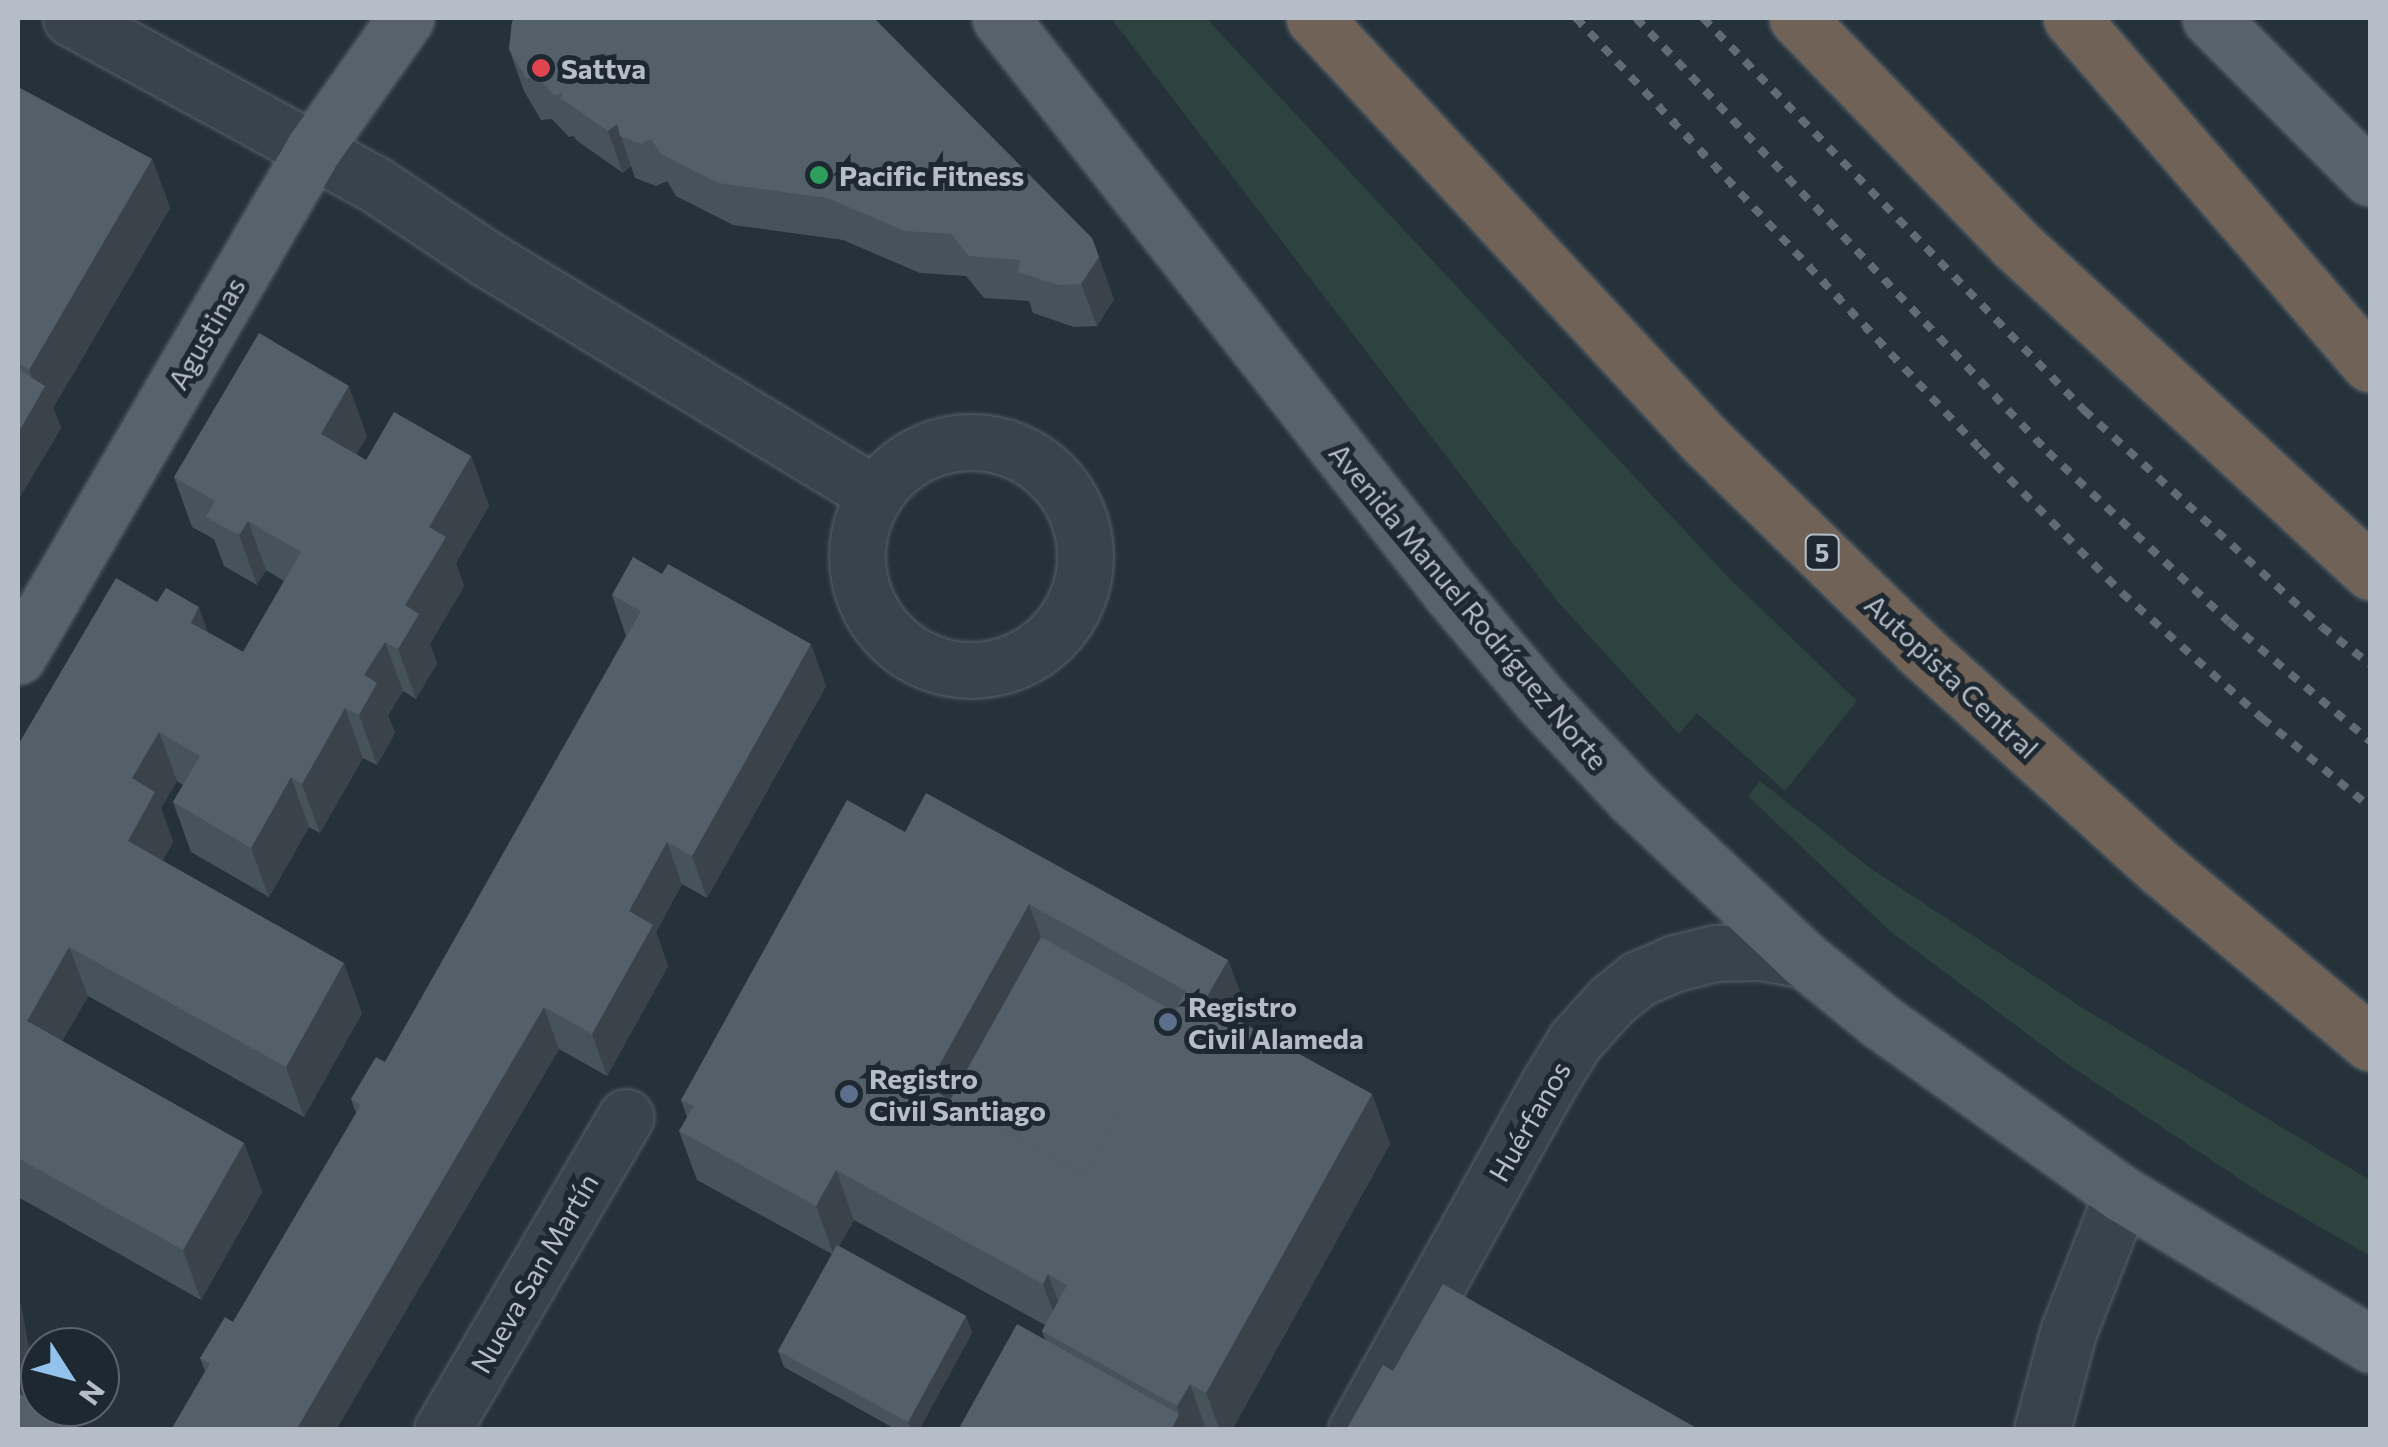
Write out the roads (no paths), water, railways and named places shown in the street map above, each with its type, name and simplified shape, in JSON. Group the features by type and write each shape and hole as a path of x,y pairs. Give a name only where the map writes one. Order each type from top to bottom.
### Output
{"highway":[{"name":"Autopista Central","path":"1314,18 1706,440 1919,649 2162,869 2370,1043"},
{"path":"1797,18 2014,242 2370,572"},
{"path":"2070,18 2370,364"}],"main road":[{"name":"Agustinas","path":"18,656 314,148 406,18"},
{"name":"Avenida Manuel Rodríguez Norte","path":"1000,18 1246,335 1541,700 1632,798 1805,960 1880,1021 2122,1194 2370,1344"},
{"path":"2210,18 2370,178"}],"street":[{"path":"72,18 314,148 875,494"},
{"path":"977,442 1016,450 1049,471 1073,504 1084,542 1082,581 1066,619 1039,647 1004,666 965,670 926,662 892,640 868,608 856,570 859,530 875,494 902,464 937,446 977,442"},
{"name":"Huérfanos","path":"1356,1430 1548,1085 1575,1040 1610,1002 1638,980 1676,963 1716,953 1761,952 1805,960"},
{"name":"Nueva San Martín","path":"442,1430 626,1117"},
{"path":"2042,1430 2068,1332 2122,1194"}],"railway":[{"path":"1576,18 1981,450 2122,593 2262,718 2370,807"},
{"path":"1636,18 2048,452 2229,622 2370,741"},
{"path":"1703,18 2084,410 2322,627 2370,664"}],"place":[{"name":"Sattva","path":"541,68"},
{"name":"Pacific Fitness","path":"819,175"},
{"name":"Registro Civil Alameda","path":"1168,1022"},
{"name":"Registro Civil Santiago","path":"849,1094"}]}
